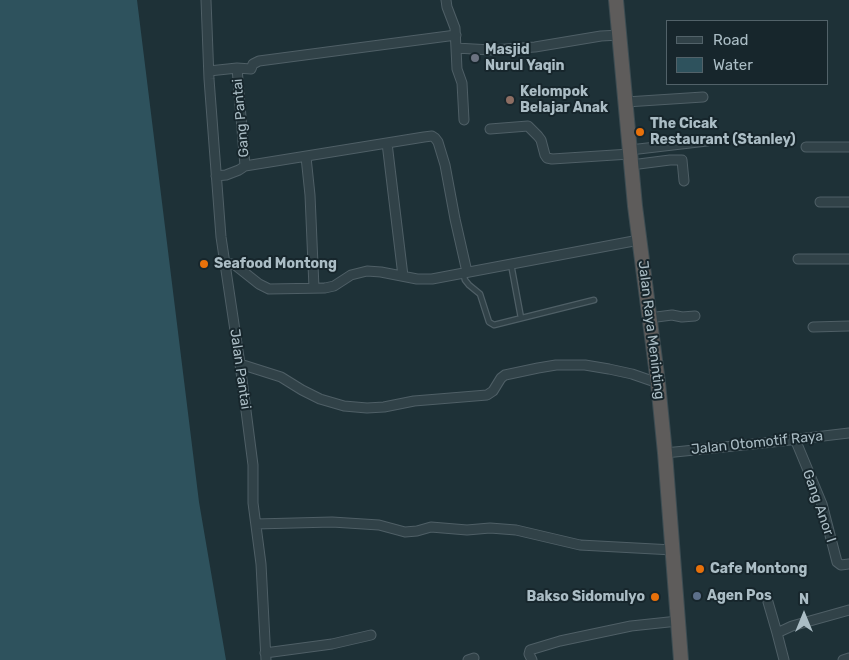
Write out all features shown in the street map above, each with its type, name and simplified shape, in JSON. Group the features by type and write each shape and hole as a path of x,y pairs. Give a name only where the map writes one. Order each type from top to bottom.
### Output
{"highway":[{"name":"Jalan Raya Meninting","path":"616,0 639,240 658,382 665,453 680,660"}],"street":[{"name":"Jalan Pantai","path":"206,0 209,75 224,264 240,364 253,465 253,502 261,564 266,656"},
{"path":"446,0 456,35 457,69 462,83 464,120"},
{"path":"209,75 237,68 251,69 254,64 259,62 456,35"},
{"path":"456,48 513,49 620,35"},
{"name":"Gang Pantai","path":"216,176 233,173 246,166 237,68"},
{"path":"626,102 703,97"},
{"path":"490,129 528,126 541,140 547,158 552,159 630,156 682,160 684,181"},
{"path":"246,166 432,136 438,142 446,165 465,273"},
{"path":"630,156 707,141"},
{"path":"387,143 403,276"},
{"path":"806,148 849,147"},
{"path":"306,156 310,195 314,288"},
{"path":"820,202 849,202"},
{"path":"224,264 235,265 259,284 269,289 314,288 330,287 351,275 367,271 417,279 432,279 639,240"},
{"path":"798,259 849,259"},
{"path":"649,318 672,315 695,316"},
{"path":"814,326 849,326"},
{"path":"240,364 281,377 320,399 344,406 367,408 384,408 414,401 486,395 493,391 505,375 556,365 609,369 658,382"},
{"name":"Jalan Otomotif Raya","path":"665,453 849,433"},
{"name":"Gang Anor I","path":"795,439 818,494 838,562 841,565 849,564"},
{"path":"256,524 332,522 379,525 405,532 431,527 466,530 490,528 516,530 580,545 672,550"},
{"path":"768,602 784,660"},
{"path":"777,633 792,626 849,610"},
{"path":"532,660 529,654 530,650 560,641 631,626 678,621"},
{"path":"266,656 371,635"},
{"path":"843,660 849,658"}],"lane":[{"path":"511,264 522,318"},
{"path":"465,273 469,285 480,294 489,322 494,325 594,300"}],"water":[{"path":"0,0 137,0 199,502 226,660 0,660"}],"place":[{"name":"Masjid Nurul Yaqin","path":"475,58"},
{"name":"Kelompok Belajar Anak","path":"510,100"},
{"name":"The Cicak Restaurant (Stanley)","path":"640,132"},
{"name":"Seafood Montong","path":"204,264"},
{"name":"Cafe Montong","path":"700,569"},
{"name":"Agen Pos","path":"697,596"},
{"name":"Bakso Sidomulyo","path":"655,597"}]}
